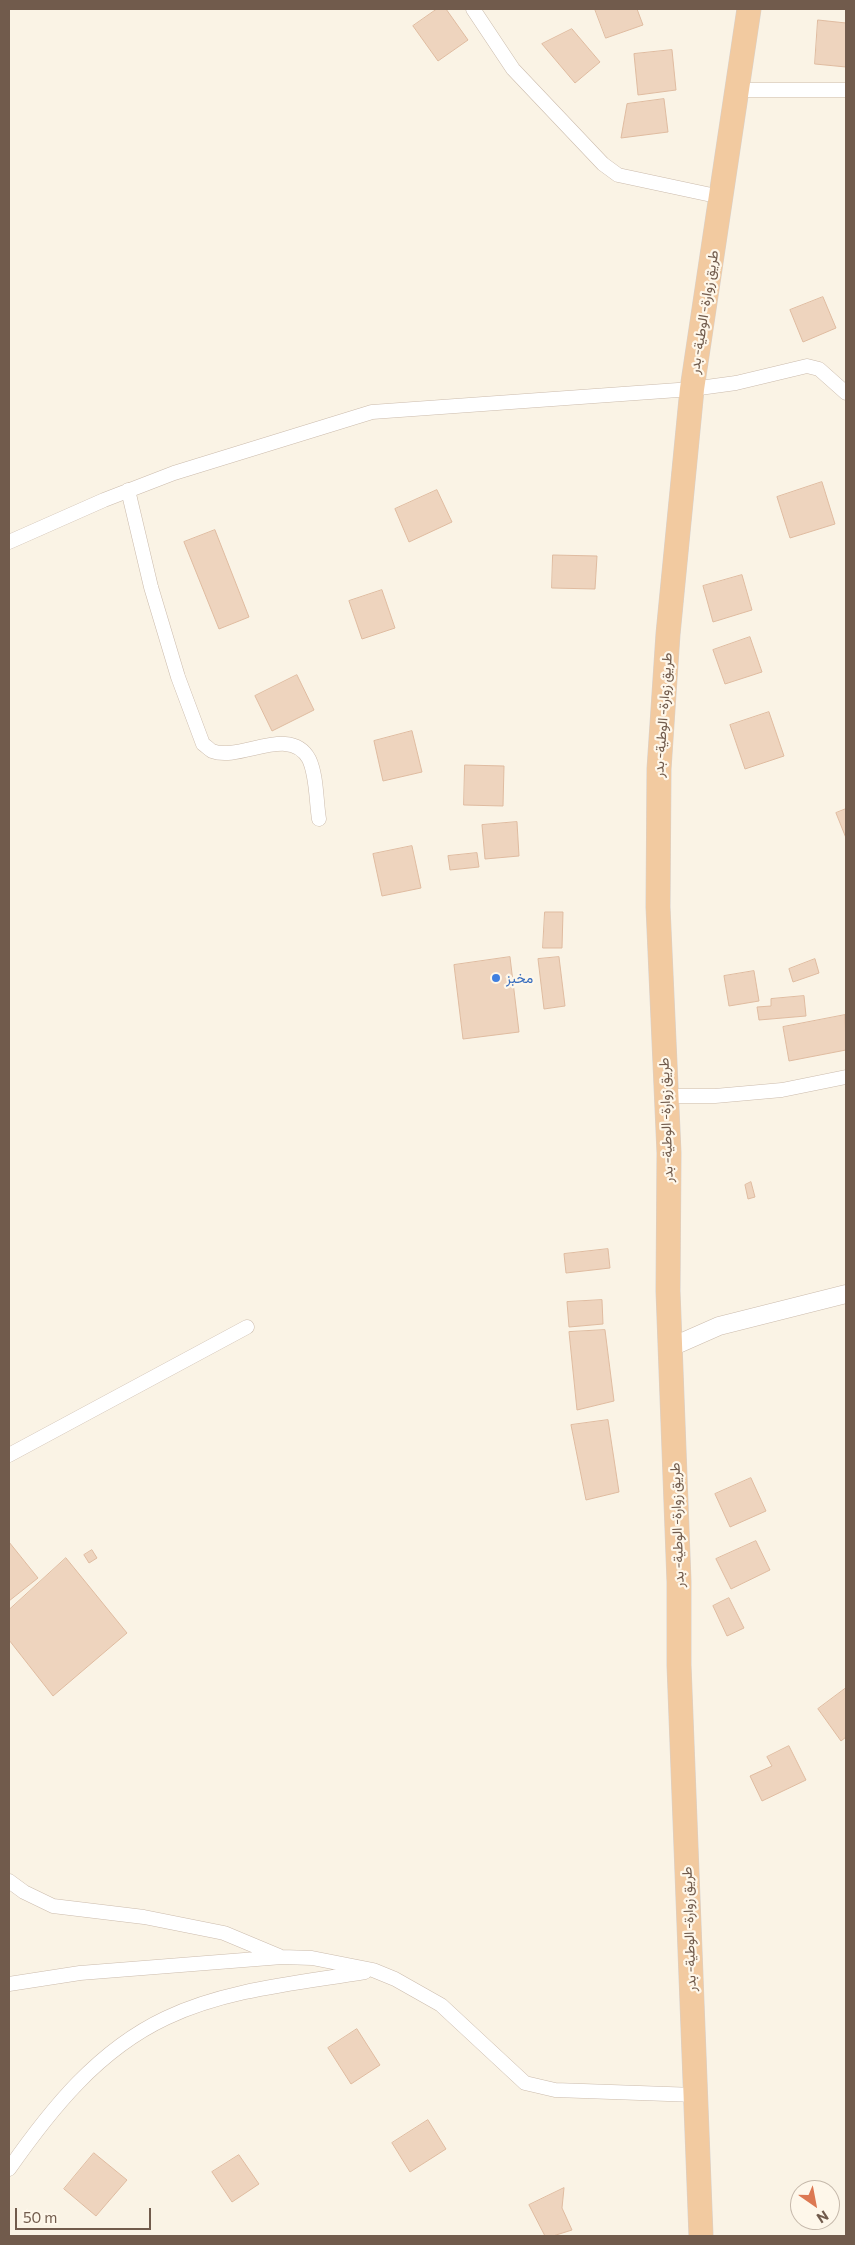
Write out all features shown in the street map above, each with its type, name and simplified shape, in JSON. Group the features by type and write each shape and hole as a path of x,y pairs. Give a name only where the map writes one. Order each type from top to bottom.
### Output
{"highway":[{"name":"طريق زوارة- الوطية- بدر","path":"701,2236 679,1665 679,1582 674,1428 669,1348 667,1096 658,907 658,769 668,634 692,389 749,9"}],"street":[{"path":"473,9 513,68 603,164 618,174 721,197"},
{"path":"736,90 846,90"},
{"path":"9,542 128,490 174,473 372,412 692,389 736,383 807,366 819,368 846,393"},
{"path":"128,490 151,587 178,677 203,744 212,750 222,752 279,744 296,745 309,759 319,819"},
{"path":"667,1096 714,1096 782,1090 846,1077"},
{"path":"669,1348 719,1326 846,1294"},
{"path":"9,1455 247,1327"},
{"path":"9,1881 24,1892 53,1906 144,1917 224,1933 282,1957"},
{"path":"9,1984 80,1973 282,1957 312,1958 374,1970 395,1978 441,2005 525,2083 555,2090 696,2095"},
{"path":"9,2170 48,2116 86,2072 125,2041 166,2018 208,2002 254,1990 374,1970"}],"building":[{"path":"437,9 446,9 468,40 438,61 413,26"},
{"path":"595,9 637,9 643,25 606,38"},
{"path":"818,20 846,23 846,67 815,64"},
{"path":"572,29 600,62 575,83 542,44"},
{"path":"672,50 676,90 638,95 634,54"},
{"path":"664,99 668,132 621,138 627,104"},
{"path":"823,297 836,328 803,342 790,310"},
{"path":"822,482 835,524 790,538 777,497"},
{"path":"437,490 452,522 409,542 395,509"},
{"path":"215,530 249,617 219,629 184,542"},
{"path":"553,555 597,556 595,589 552,588"},
{"path":"742,575 752,610 713,622 703,586"},
{"path":"382,590 395,628 362,639 349,601"},
{"path":"750,637 762,672 725,684 713,650"},
{"path":"297,675 314,710 272,731 255,696"},
{"path":"769,712 784,756 745,769 730,725"},
{"path":"412,731 422,772 383,781 374,741"},
{"path":"465,765 504,766 503,806 464,805"},
{"path":"846,809 846,838 836,813"},
{"path":"517,822 519,856 485,859 482,825"},
{"path":"412,846 421,888 382,896 373,854"},
{"path":"477,853 479,867 450,870 448,856"},
{"path":"545,912 563,912 562,948 543,948"},
{"path":"510,957 519,1032 463,1039 454,965"},
{"path":"559,957 565,1006 544,1009 538,959"},
{"path":"815,959 819,973 793,982 789,969"},
{"path":"754,971 759,1001 729,1006 724,976"},
{"path":"804,996 806,1016 759,1020 757,1007 771,1006 771,999"},
{"path":"845,1015 846,1050 789,1061 783,1027"},
{"path":"751,1182 755,1197 748,1199 745,1185"},
{"path":"608,1249 610,1268 566,1273 564,1254"},
{"path":"602,1300 603,1324 569,1327 567,1302"},
{"path":"605,1330 614,1401 577,1410 569,1332"},
{"path":"608,1420 619,1492 586,1500 571,1425"},
{"path":"751,1478 766,1511 730,1527 715,1494"},
{"path":"756,1541 770,1570 731,1589 716,1559"},
{"path":"9,1542 38,1578 9,1601"},
{"path":"92,1550 97,1558 89,1563 84,1555"},
{"path":"66,1558 127,1633 53,1696 9,1640 9,1610"},
{"path":"729,1598 744,1628 727,1636 713,1606"},
{"path":"846,1688 846,1737 841,1741 818,1709"},
{"path":"789,1746 806,1780 762,1801 750,1776 772,1766 767,1757"},
{"path":"357,2029 380,2065 351,2084 328,2048"},
{"path":"428,2120 446,2149 410,2172 392,2143"},
{"path":"94,2153 127,2180 96,2216 64,2189"},
{"path":"239,2155 259,2184 232,2202 212,2172"},
{"path":"564,2188 562,2208 572,2230 553,2236 545,2236 529,2205"}],"place":[{"name":"مخبز","path":"496,978"}]}
